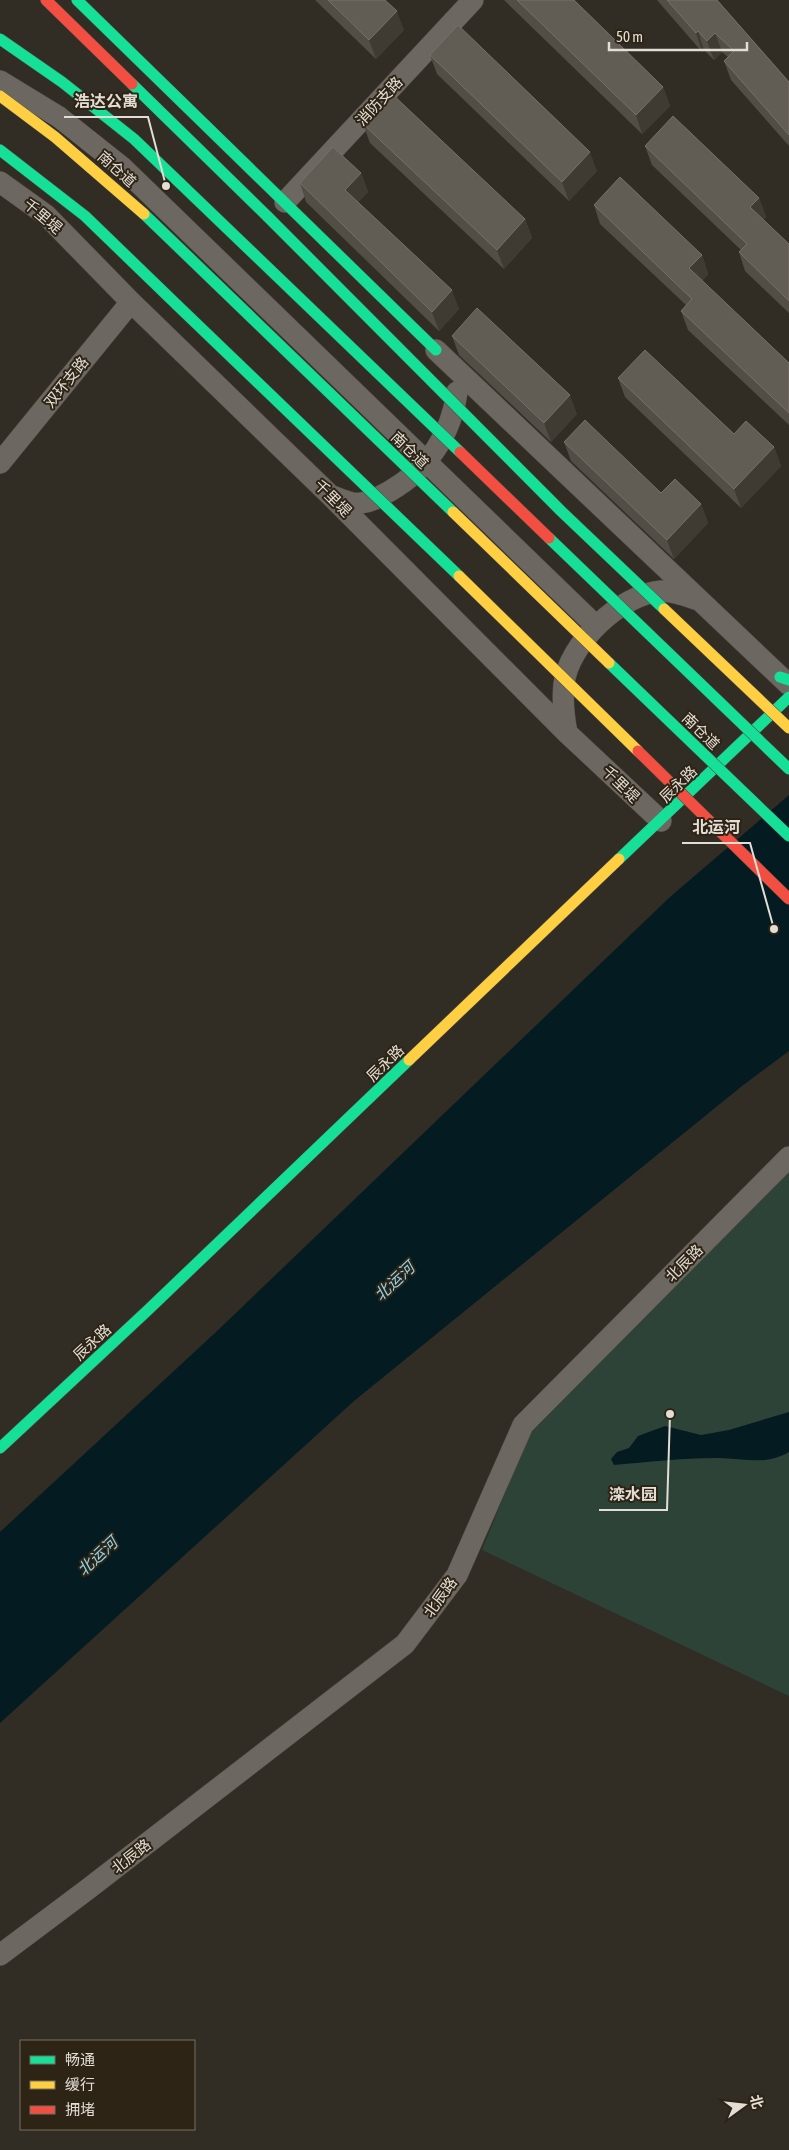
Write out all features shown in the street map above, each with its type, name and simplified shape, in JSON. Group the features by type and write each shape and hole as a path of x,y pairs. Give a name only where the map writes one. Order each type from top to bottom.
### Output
{"main road":[{"path":"46,0 268,217 561,511 789,728"},
{"path":"77,0 436,350"},
{"path":"0,39 62,82 134,139 789,769"},
{"name":"南仓道","path":"0,96 26,113 85,161 142,212 789,836"},
{"name":"千里堤","path":"0,150 37,176 85,216 478,594 789,899"},
{"name":"辰永路","path":"0,1435 141,1306 319,1135 659,820 787,683"},
{"name":"辰永路","path":"0,1448 148,1310 789,697"}],"street":[{"name":"消防支路","path":"285,202 473,0"},
{"path":"0,81 59,117 122,167 596,626"},
{"name":"千里堤","path":"0,182 46,215 131,302 331,496 568,733 659,820"},
{"name":"双环支路","path":"0,463 131,302"},
{"path":"436,350 787,683"},
{"path":"331,496 360,504 379,498 396,488 426,462 446,433 452,418 457,394 458,372"},
{"path":"568,733 563,709 564,682 570,662 596,626 636,598 661,591 678,593 701,601"},
{"name":"北辰路","path":"0,1954 88,1889 405,1644 457,1575 523,1425 789,1157"}],"green space":[{"path":"789,1172 789,1696 482,1550 528,1436"}],"water":[{"path":"789,795 789,1051 742,1086 354,1401 0,1723 0,1532 216,1332 670,897"},
{"path":"789,1412 789,1452 779,1457 761,1460 702,1458 614,1465 611,1459 617,1452 629,1448 638,1436 665,1426 701,1435 729,1430"}],"building":[{"path":"328,0 385,0 397,11 369,40"},
{"path":"517,0 574,0 663,87 636,115"},
{"path":"667,0 717,0 789,82 789,135 724,61 734,51 715,33 707,41 698,31 696,33"},
{"path":"458,25 590,152 562,182 430,55"},
{"path":"391,93 525,219 497,250 363,124"},
{"path":"673,116 759,198 750,207 789,244 789,301 739,252 747,244 645,146"},
{"path":"333,147 361,173 345,190 452,290 432,312 300,183"},
{"path":"620,177 702,255 689,268 789,363 789,413 681,311 692,299 594,205"},
{"path":"477,308 570,395 544,423 452,336"},
{"path":"645,350 734,434 746,421 774,447 734,489 618,378"},
{"path":"585,420 661,493 675,479 701,504 667,540 564,442"}],"traffic: fast":[{"path":"77,0 436,350"},
{"path":"0,39 62,82 134,139 460,452"},
{"path":"132,84 268,217"},
{"path":"0,150 85,216 177,305"},
{"path":"144,214 453,512"},
{"path":"268,217 561,511 664,609"},
{"path":"177,305 459,576"},
{"path":"549,538 789,769"},
{"path":"609,663 789,836"},
{"path":"780,677 789,680"},
{"path":"619,859 789,697"},
{"path":"0,1448 148,1310 409,1060"}],"traffic: slow":[{"path":"0,96 55,137 144,214"},
{"path":"453,512 609,663"},
{"path":"459,576 638,751"},
{"path":"664,609 789,728"},
{"path":"409,1060 619,859"}],"traffic: jam":[{"path":"46,0 132,84"},
{"path":"460,452 549,538"},
{"path":"638,751 789,899"}],"place":[{"name":"浩达公寓","path":"166,186"},
{"name":"北运河","path":"774,929"},
{"name":"滦水园","path":"670,1414"}]}
